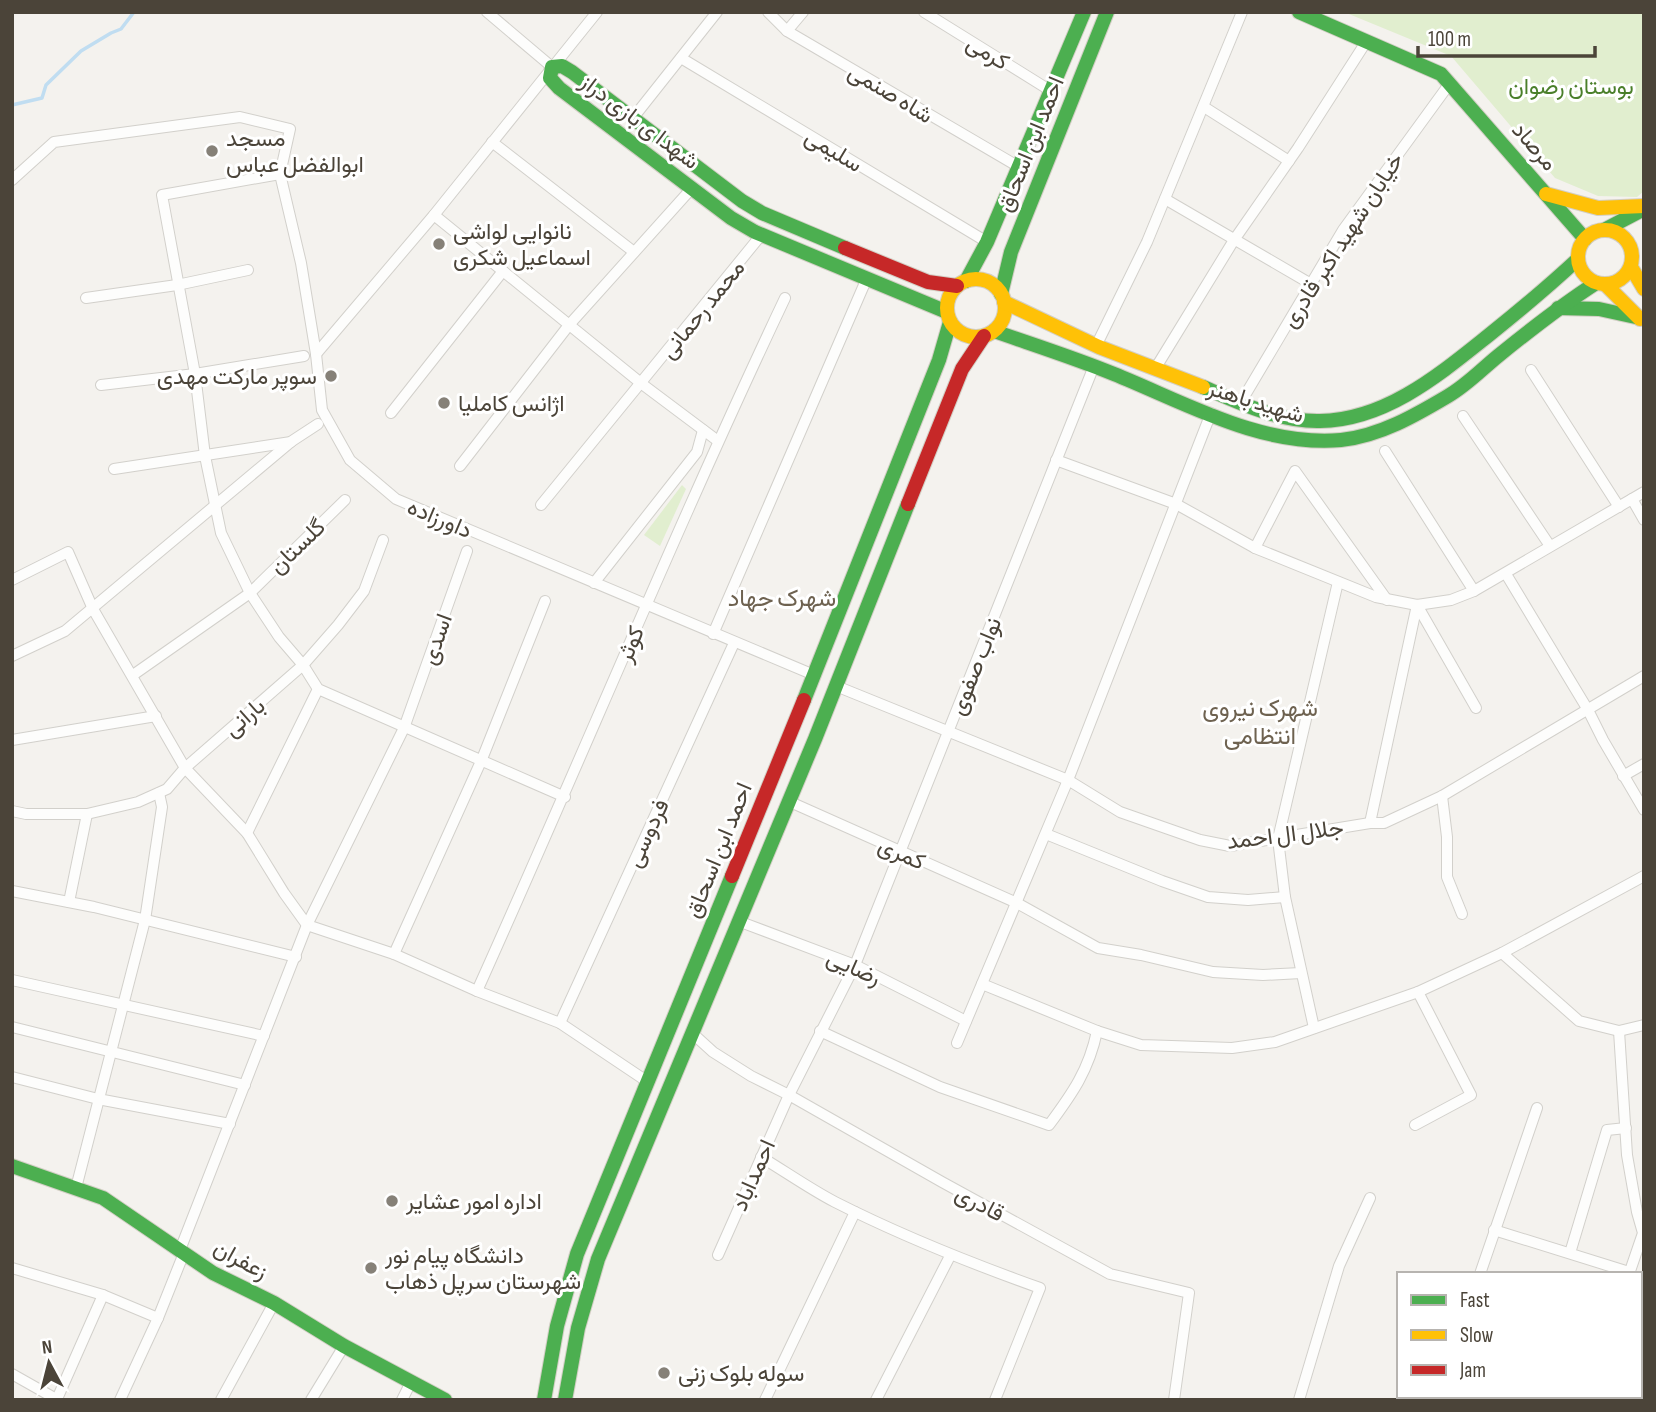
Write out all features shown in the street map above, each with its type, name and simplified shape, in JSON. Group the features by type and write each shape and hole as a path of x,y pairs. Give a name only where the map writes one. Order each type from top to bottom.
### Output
{"main road":[{"name":"احمد ابن اسحاق","path":"1003,298 1011,252 1107,12"},
{"name":"مرصاد","path":"1299,12 1441,74 1585,239"},
{"name":"احمد ابن اسحاق","path":"962,283 987,242 1051,91 1080,14"},
{"name":"شهدا ی بازی دراز","path":"949,317 731,218 558,88 550,78 552,67 562,66 572,72 741,201 762,214 928,282 962,283"},
{"path":"1546,194 1598,208 1644,207"},
{"path":"1642,321 1601,284 1583,274 1578,252 1585,239 1644,207"},
{"path":"1604,230 1621,235 1627,240 1632,262 1644,289"},
{"path":"1601,284 1622,280 1644,244"},
{"name":"شهید باهنر","path":"1003,298 1096,346 1242,402 1282,416 1310,421 1336,421 1364,414 1439,377 1543,292 1578,259"},
{"path":"983,280 997,288 1003,298 1003,318 989,333 965,335 949,317 947,302 962,283 983,280"},
{"name":"شهید باهنر","path":"989,333 1094,366 1236,423 1281,437 1311,441 1342,440 1373,433 1413,416 1452,394 1556,308 1601,284"},
{"path":"1556,308 1599,309 1642,321"},
{"name":"احمد ابن اسحاق","path":"544,1400 549,1357 561,1300 577,1254 814,675 939,360 949,317"},
{"name":"احمد ابن اسحاق","path":"565,1400 583,1302 598,1259 836,686 962,369 989,333"},
{"path":"1206,411 1211,390"},
{"path":"1236,423 1234,412 1242,402"},
{"path":"673,1021 673,1032 677,1035 686,1036 691,1032"},
{"path":"655,1066 660,1062 667,1063 672,1066 674,1073"},
{"name":"زعفران","path":"12,1166 103,1198 213,1273 274,1303 344,1346 445,1400"}],"street":[{"path":"486,12 552,67"},
{"path":"317,354 434,215 597,12"},
{"path":"633,118 717,12"},
{"name":"شاه صنمی","path":"768,12 787,31 1019,167"},
{"path":"787,31 803,12"},
{"name":"کرمی","path":"925,12 1051,91"},
{"path":"1096,346 1147,242 1242,12"},
{"path":"1155,369 1234,240 1366,42"},
{"name":"سلیمی","path":"681,58 987,242"},
{"name":"خیابان شهید اکبر قادری","path":"1242,402 1343,230 1450,83"},
{"path":"1204,107 1289,161"},
{"path":"12,180 54,142 240,117 290,129 280,174 162,195 195,374 205,456 221,533 250,593 318,689 565,797"},
{"path":"492,142 634,252"},
{"name":"داورزاده","path":"280,174 301,263 317,354 322,411 350,460 396,499 814,675"},
{"path":"460,466 569,325 692,188"},
{"path":"1165,199 1311,284"},
{"path":"434,215 642,384 718,441"},
{"name":"محمد رحمانی","path":"541,505 762,234"},
{"path":"86,298 177,285 248,270"},
{"path":"391,413 503,271"},
{"path":"713,634 867,278"},
{"name":"کوثر","path":"477,991 565,797 718,441 785,298"},
{"path":"101,385 195,374 304,356"},
{"name":"نواب صفوی","path":"820,1031 855,965 1094,366"},
{"path":"1531,370 1619,507"},
{"path":"957,1043 1068,780 1176,504 1206,411"},
{"path":"1462,416 1550,546"},
{"path":"12,656 65,631 292,441 318,424"},
{"path":"594,583 697,452 703,430"},
{"path":"114,469 292,441"},
{"path":"1385,451 1474,591"},
{"path":"1056,460 1176,504 1255,548 1338,582 1387,600 1418,605 1451,600 1474,591 1644,492"},
{"path":"1255,548 1295,471 1387,600"},
{"path":"1632,499 1644,520"},
{"name":"گلستان","path":"133,675 250,593 345,500"},
{"name":"بارانی","path":"159,793 167,789 186,768 303,665 364,591 383,540"},
{"name":"اسدی","path":"120,1400 158,1318 307,925 404,728 467,551"},
{"path":"12,580 68,552 93,608 186,768 247,833 307,925 394,954 477,991 560,1023 648,1082"},
{"path":"1506,574 1588,710 1644,810"},
{"path":"1314,1028 1285,897 1278,839 1338,582"},
{"path":"394,954 482,760 545,601"},
{"path":"1418,605 1476,708"},
{"path":"1370,823 1418,605"},
{"name":"فردوسی","path":"560,1023 734,643"},
{"name":"جلال ال احمد","path":"836,686 1068,780 1120,812 1200,840 1230,846 1384,823 1442,796 1644,676"},
{"path":"247,833 318,689"},
{"path":"12,740 156,716"},
{"path":"1623,776 1644,764"},
{"path":"12,811 26,814 87,814 138,802 159,793 162,807 145,920 76,1188"},
{"path":"1442,796 1447,837 1447,877 1462,914"},
{"name":"کمری","path":"788,801 1017,903 1098,948 1213,972 1264,975 1301,973"},
{"path":"69,902 87,814"},
{"path":"1046,834 1208,897 1248,900 1285,897"},
{"path":"982,984 1097,1031 1141,1045 1232,1048 1275,1042 1418,992 1502,953 1644,876"},
{"path":"12,891 69,902 296,957"},
{"name":"رضایی","path":"738,921 855,965 966,1021"},
{"path":"1502,953 1578,1021 1619,1031 1644,1025"},
{"path":"12,980 264,1036"},
{"path":"1415,1125 1471,1095 1418,992"},
{"path":"12,1027 245,1085"},
{"path":"820,1031 940,1087 1049,1125 1076,1089 1092,1053 1097,1031"},
{"name":"احمداباد","path":"718,1255 820,1031"},
{"path":"1619,1031 1627,1155 1643,1233 1629,1272"},
{"name":"قادری","path":"691,1032 722,1058 751,1076 1110,1274 1189,1293 1174,1400"},
{"path":"12,1077 98,1099 230,1125"},
{"path":"1481,1272 1537,1108"},
{"path":"1570,1253 1607,1130 1626,1128"},
{"path":"761,1157 855,1212 950,1256 1040,1288 995,1400"},
{"path":"1299,1400 1339,1266 1370,1198"},
{"path":"765,1400 855,1212"},
{"path":"1494,1230 1626,1272"},
{"path":"876,1400 950,1256"},
{"path":"12,1268 103,1295 158,1318"},
{"path":"12,1374 57,1400 103,1295"},
{"path":"221,1400 274,1303"},
{"path":"311,1400 344,1346"},
{"path":"402,1400 411,1382"}],"green space":[{"name":"بوستان رضوان","path":"1344,12 1644,12 1644,191 1637,197 1598,196 1555,178 1451,56"},
{"path":"682,485 686,489 660,546 644,535"}],"waterway":[{"path":"12,105 42,98 46,85 81,51 121,29 134,12"}],"traffic: fast":[{"path":"966,281 987,242 1084,12"},
{"path":"1001,294 1011,252 1107,12"},
{"path":"1299,12 1441,74 1585,239"},
{"path":"845,248 762,213 742,201 572,72 562,66 552,67 550,78 559,88 731,218 755,232 947,312"},
{"path":"1604,230 1644,209"},
{"path":"1203,387 1260,410 1290,418 1320,421 1367,413 1390,404 1451,365 1523,308 1578,259"},
{"path":"994,331 1099,368 1253,430 1282,437 1341,440 1384,429 1448,396 1546,318 1596,283"},
{"path":"1558,308 1599,309 1640,318"},
{"path":"804,700 939,360 950,322"},
{"path":"565,1400 578,1328 598,1259 815,739 908,504"},
{"path":"544,1400 557,1326 577,1254 732,876"},
{"path":"12,1166 103,1198 213,1273 274,1303 344,1346 445,1400"}],"traffic: slow":[{"path":"1546,194 1598,208 1644,206"},
{"path":"1605,230 1624,238 1632,257 1624,276 1605,284 1586,276 1578,257 1586,238 1605,230"},
{"path":"1631,267 1644,289"},
{"path":"976,279 987,281 1000,292 1005,308 1003,319 992,332 976,337 965,335 952,324 947,308 949,297 960,284 976,279"},
{"path":"1606,285 1640,319"},
{"path":"1004,302 1099,347 1203,387"}],"traffic: jam":[{"path":"845,248 928,282 957,286"},
{"path":"908,504 962,369 984,336"},
{"path":"732,876 804,700"}],"place":[{"name":"مسجد ابوالفضل عباس","path":"212,151"},
{"name":"نانوایی لواشی اسماعیل شکری","path":"439,244"},
{"name":"سوپر مارکت مهدی","path":"331,376"},
{"name":"اژانس کاملیا","path":"444,403"},
{"name":"اداره امور عشایر","path":"392,1201"},
{"name":"دانشگاه پیام نور شهرستان سرپل ذهاب","path":"371,1268"},
{"name":"سوله بلوک زنی","path":"664,1373"}],"district":[{"name":"شهرک جهاد","path":"782,598"},
{"name":"شهرک نیروی انتظامی","path":"1260,722"}]}
